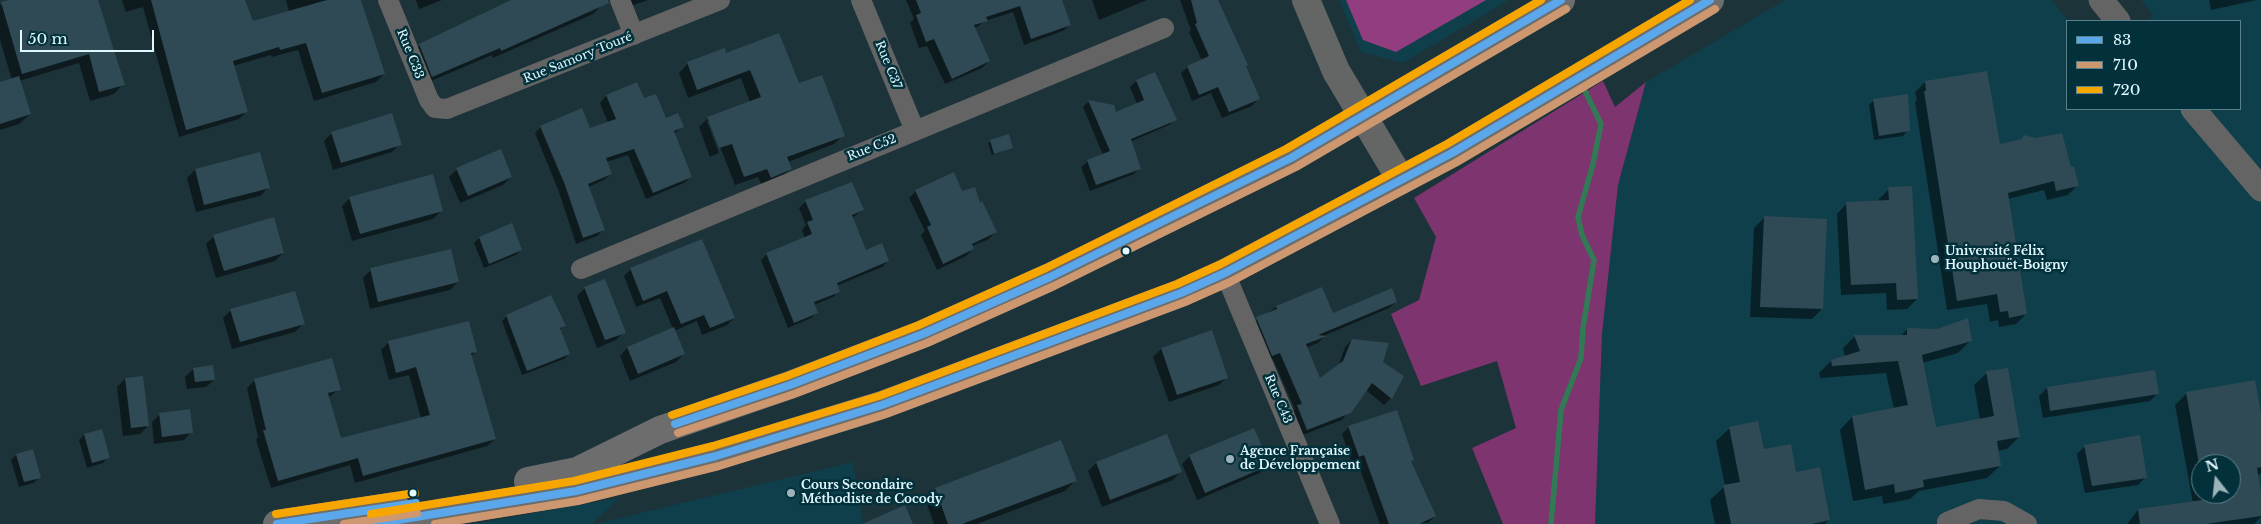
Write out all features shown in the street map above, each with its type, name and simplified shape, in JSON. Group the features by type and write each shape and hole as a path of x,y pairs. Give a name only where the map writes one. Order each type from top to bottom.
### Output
{"main road":[{"path":"1306,0 1336,71 1401,180"},
{"path":"277,524 478,492 577,471 660,430 790,385 896,344 1050,277 1290,158 1364,117 1561,0"},
{"path":"373,524 576,491 716,456 882,405 1181,294 1225,274 1452,154 1710,0"}],"street":[{"name":"Rue C33","path":"388,0 434,108"},
{"path":"620,0 634,35"},
{"name":"Rue Samory Touré","path":"434,108 447,109 720,0"},
{"name":"Rue C37","path":"861,0 915,131"},
{"path":"2101,0 2117,20"},
{"name":"Rue C52","path":"581,269 1164,28"},
{"path":"2194,110 2261,189"},
{"name":"Rue C43","path":"1225,274 1330,524"},
{"path":"1947,522 1979,509 2004,511 2027,524"}],"shaded area":[{"path":"1339,0 1509,0 1403,63 1361,52"},
{"path":"1346,0 1486,0 1396,52 1363,40"},
{"name":"Université Félix Houphouët-Boigny","path":"1785,0 2051,0 2068,20 2066,20 2066,110 2241,110 2241,20 2148,20 2153,16 2141,0 2261,0 2261,524 1595,524 1602,334 1618,185 1646,82"},
{"path":"1603,81 1615,107 1646,82 1618,185 1602,334 1595,524 1503,524 1472,448 1516,428 1497,361 1421,386 1391,314 1419,300 1436,237 1414,198"},
{"name":"Cours Secondaire Méthodiste de Cocody","path":"853,462 863,524 595,524"},
{"path":"619,498 592,524 473,524"}],"building":[{"path":"9,0 98,0 125,85 99,92 89,54 22,74 1,2"},
{"path":"151,0 245,0 253,21 327,0 361,0 385,74 322,93 306,43 280,50 279,47 233,61 248,112 186,130"},
{"path":"511,0 608,0 609,3 501,51 500,48 432,77 419,44"},
{"path":"916,0 1062,0 1071,25 1031,39 1020,6 986,17 988,21 974,25 990,61 952,79 934,39 926,42 916,15 921,13"},
{"path":"1191,0 1218,0 1248,65 1246,66 1260,99 1229,112 1218,87 1199,95 1187,66 1209,56 1195,24 1197,23"},
{"path":"779,33 799,83 822,75 845,136 787,157 792,169 771,178 767,169 744,177 732,144 719,148 707,117 761,97 750,70 697,90 687,62 725,48 726,53"},
{"path":"1987,71 2000,144 2022,139 2024,135 2035,138 2062,133 2071,167 2074,167 2079,186 2056,191 2054,181 2008,193 2027,314 2009,318 2008,311 2000,312 1997,294 1957,301 1924,91 1926,91 1925,81"},
{"path":"1155,72 1177,120 1131,139 1141,169 1096,185 1087,160 1110,151 1088,100 1114,105 1116,112 1144,100 1136,80"},
{"path":"19,76 31,114 0,124 0,82"},
{"path":"637,82 644,98 656,94 666,118 678,113 684,127 674,131 692,177 653,193 634,149 606,158 612,174 588,184 605,230 583,238 565,185 540,126 582,108 590,128 616,119 606,95"},
{"path":"1908,94 1910,131 1879,136 1873,99"},
{"path":"392,113 402,145 341,163 331,132"},
{"path":"1009,134 1013,148 994,154 990,140"},
{"path":"501,149 512,177 468,196 456,168"},
{"path":"260,152 270,188 204,205 195,169"},
{"path":"954,172 962,191 975,187 980,203 982,201 997,232 972,244 974,249 943,264 927,227 931,225 915,190"},
{"path":"433,174 443,211 360,234 349,197"},
{"path":"852,182 864,210 852,215 866,250 882,243 889,261 837,283 840,292 814,302 818,313 794,323 766,253 812,234 807,222 813,220 805,200"},
{"path":"1912,186 1918,299 1897,300 1896,283 1851,285 1846,202 1889,200 1888,187"},
{"path":"1764,216 1827,219 1823,309 1760,307"},
{"path":"274,217 284,253 224,271 213,235"},
{"path":"512,223 522,250 489,264 479,237"},
{"path":"702,239 735,318 710,328 704,315 681,324 667,291 643,301 630,268"},
{"path":"451,249 459,282 378,302 370,268"},
{"path":"605,279 626,333 605,340 584,287"},
{"path":"1322,287 1333,313 1392,288 1397,302 1318,335 1327,336 1306,344 1320,378 1343,361 1352,339 1389,343 1383,362 1404,376 1392,399 1372,383 1351,413 1307,430 1297,405 1302,404 1280,353 1272,356 1256,317 1277,309 1276,306"},
{"path":"295,291 305,324 240,342 230,309"},
{"path":"551,295 566,326 560,328 570,354 527,371 506,315"},
{"path":"1968,318 1972,341 1922,355 1936,427 1994,416 1986,371 2008,368 2020,437 1997,441 2001,466 1923,480 1924,487 1895,493 1894,484 1865,490 1852,416 1908,405 1898,361 1832,366 1831,360 1860,351 1854,335 1907,335 1907,328 1937,329"},
{"path":"469,321 477,352 471,353 496,439 363,476 358,458 278,481 263,430 266,430 254,379 332,358 341,390 328,393 341,438 430,415 416,367 396,373 388,341"},
{"path":"674,327 685,354 638,374 627,347"},
{"path":"1212,330 1228,378 1177,395 1161,348"},
{"path":"213,365 215,380 195,382 193,368"},
{"path":"2155,370 2159,394 2050,411 2047,387"},
{"path":"143,376 149,426 131,428 125,378"},
{"path":"2255,380 2261,414 2261,467 2257,468 2261,492 2261,516 2206,524 2140,524 2138,509 2191,502 2191,504 2241,504 2241,454 2197,454 2186,392"},
{"path":"190,409 193,433 162,437 159,413"},
{"path":"1397,410 1414,460 1411,461 1436,516 1419,524 1389,524 1364,455 1359,457 1348,426"},
{"path":"1758,421 1764,449 1791,444 1796,472 1820,467 1830,520 1812,524 1731,524 1723,485 1740,482 1729,427"},
{"path":"1254,428 1270,465 1205,493 1189,455"},
{"path":"102,429 110,458 92,463 84,434"},
{"path":"1167,434 1182,472 1110,500 1096,462"},
{"path":"2140,435 2147,478 2092,486 2084,445"},
{"path":"1061,440 1077,481 962,524 948,524 935,488"},
{"path":"33,449 41,478 24,482 16,454"},
{"path":"905,505 913,524 862,524"}],"waterway":[{"path":"1551,524 1561,410 1581,358 1583,328 1594,260 1582,235 1578,217 1593,164 1601,124 1585,91"}],"transit line":[{"name":"720","path":"672,415 787,376 919,325 1046,268 1286,149 1541,0"},
{"name":"83","path":"675,424 790,385 923,334 1050,277 1291,158 1561,0"},
{"name":"720","path":"371,514 574,481 713,446 879,396 1177,284 1221,264 1447,144 1690,0"},
{"name":"83","path":"373,524 576,491 716,456 882,405 1181,293 1225,273 1452,153 1710,0"},
{"name":"710","path":"678,433 794,394 927,343 1054,286 1296,167 1566,9"},
{"name":"710","path":"435,524 578,501 719,466 886,414 1185,302 1230,282 1457,162 1715,9"},
{"name":"720","path":"276,514 415,493"},
{"name":"83","path":"277,524 416,503"},
{"name":"710","path":"344,524 417,513"}],"place":[{"name":"Université Félix Houphouët-Boigny","path":"1935,259"},
{"name":"Agence Française de Développement","path":"1230,459"},
{"name":"Cours Secondaire Méthodiste de Cocody","path":"791,493"}]}
